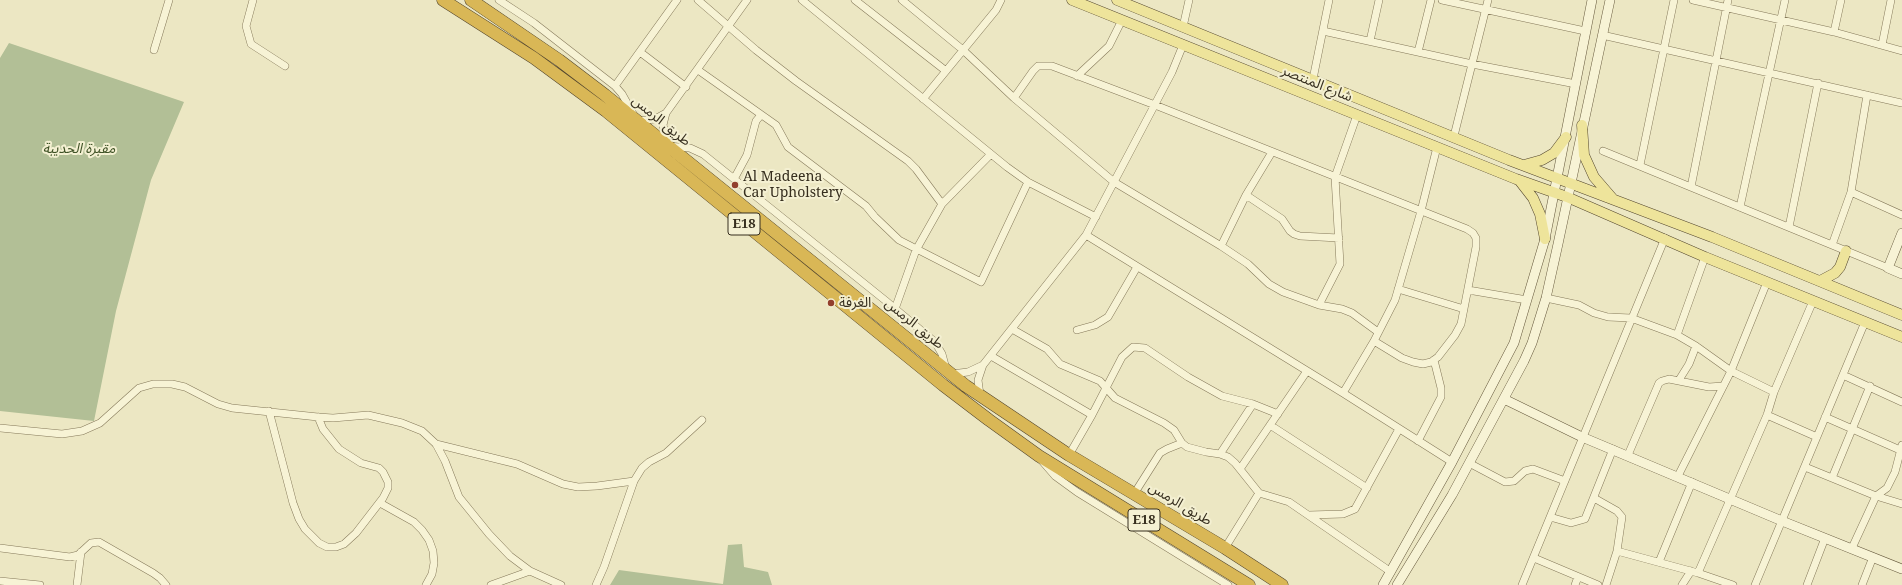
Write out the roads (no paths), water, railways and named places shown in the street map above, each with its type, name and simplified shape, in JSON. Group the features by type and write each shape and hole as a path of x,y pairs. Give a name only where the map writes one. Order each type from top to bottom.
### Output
{"highway":[{"name":"طريق الرمس","path":"443,0 534,58 606,111 943,386 1039,456 1249,585"},
{"name":"طريق الرمس","path":"471,0 559,60 949,372 980,395 1069,455 1225,548 1282,585"}],"main road":[{"name":"شارع المنتصر","path":"1072,0 1519,180 1567,197 1665,238 1705,257 1902,337"},
{"name":"شارع المنتصر","path":"1118,0 1524,165 1712,236 1902,315"},
{"path":"1383,585 1452,462 1514,344 1545,238 1592,0"},
{"path":"1397,585 1446,506 1524,362 1546,298 1610,0"},
{"path":"1582,125 1584,155 1594,177 1615,200"},
{"path":"1524,165 1542,160 1554,153 1566,137"},
{"path":"1519,180 1533,198 1538,209 1545,238"},
{"path":"1902,233 1888,268 1902,274"},
{"path":"1820,281 1835,273 1840,266 1846,251"},
{"path":"1504,399 1582,437 1628,455 1782,521 1902,569"},
{"path":"1446,506 1438,501 1436,496 1451,470 1452,462"}],"street":[{"path":"154,50 169,0"},
{"path":"254,0 246,26 252,44 285,66"},
{"path":"499,0 534,24 615,86 622,94 637,121 655,118 666,113"},
{"path":"615,86 677,0"},
{"path":"698,0 729,25 756,50 796,81 908,161 916,169 942,204"},
{"path":"747,0 686,88 666,113 663,125 668,146 690,148 699,152 895,308 938,347 949,372 968,372 983,365"},
{"path":"802,0 991,154 1028,182 1096,217"},
{"path":"855,0 946,71"},
{"path":"902,0 964,50 1014,98 1114,182 1221,246 1248,264 1270,284 1283,292 1319,305 1342,309 1352,313 1378,332"},
{"path":"923,99 996,10 1001,0"},
{"path":"1183,27 1189,0"},
{"path":"1313,80 1329,0"},
{"path":"1370,41 1379,0"},
{"path":"1418,52 1431,0"},
{"path":"1442,0 1585,31"},
{"path":"1454,136 1488,0"},
{"path":"1640,165 1674,0"},
{"path":"1693,0 1728,4 1781,20 1834,32 1902,51"},
{"path":"1740,207 1785,0"},
{"path":"1834,32 1841,0"},
{"path":"1882,45 1891,0"},
{"path":"1691,187 1728,4"},
{"path":"1078,76 1109,46 1122,20"},
{"path":"1323,31 1472,64 1576,84"},
{"path":"1602,35 1902,103"},
{"path":"980,395 978,380 983,365 1086,235 1155,105 1183,45"},
{"path":"640,52 686,88"},
{"path":"1014,98 1038,66 1052,66 1155,105 1467,229 1476,238 1476,247 1461,324 1455,335 1434,360 1423,364 1402,358 1374,341"},
{"path":"698,70 776,126 788,147 866,206 875,217 899,240 981,282 1028,182"},
{"path":"1789,227 1818,84"},
{"path":"1832,245 1851,192 1867,95"},
{"path":"734,179 747,155 756,121 761,115"},
{"path":"1319,305 1340,264 1335,177 1357,115"},
{"path":"1343,393 1374,341 1398,289 1422,211 1437,147"},
{"path":"1603,151 1888,268"},
{"path":"1221,246 1246,195 1272,152"},
{"path":"895,308 916,250 942,204 991,154"},
{"path":"1851,192 1902,215"},
{"path":"1246,195 1282,219 1290,231 1294,234 1300,236 1339,238"},
{"path":"1086,235 1452,462"},
{"path":"1522,585 1665,238"},
{"path":"1677,335 1705,257"},
{"path":"1077,330 1095,325 1108,317 1137,267"},
{"path":"1678,476 1731,371 1767,282"},
{"path":"1398,289 1464,309"},
{"path":"1468,290 1527,300"},
{"path":"1546,298 1579,305 1594,313 1608,317 1632,318 1677,335 1696,346 1731,371 1774,392"},
{"path":"1698,573 1767,415 1774,392 1813,301"},
{"path":"1755,585 1865,322"},
{"path":"1012,329 1047,349 1060,364 1096,379 1104,384 1115,398 1164,423 1174,430 1182,443 1193,449 1228,457 1240,469 1259,493 1289,502 1391,572"},
{"path":"1679,380 1690,364 1696,346"},
{"path":"1069,455 1107,388 1122,357 1133,347 1140,347 1162,358 1188,377 1222,396 1253,404 1278,414"},
{"path":"991,356 1092,415"},
{"path":"1418,441 1441,397 1441,388 1434,360"},
{"path":"1240,469 1307,371"},
{"path":"1843,375 1870,386 1902,402"},
{"path":"1628,455 1659,383 1669,379 1709,387 1723,386"},
{"path":"0,428 62,434 82,432 100,423 139,388 153,384 172,384 185,387 218,404 232,408 318,417 375,416 402,423 422,431 436,444 445,461 455,489 464,504 510,556 530,571 544,579 562,585"},
{"path":"1832,478 1870,386"},
{"path":"1220,454 1253,404"},
{"path":"269,411 293,503 305,529 319,544 327,547 336,547 344,544 356,533 380,503 388,488 388,482 384,472 350,457 339,449 323,429 318,417"},
{"path":"1767,415 1817,437"},
{"path":"1825,417 1901,448 1895,472 1887,488 1876,496 1852,548"},
{"path":"596,585 604,567 634,481 642,468 649,462 666,453 702,420"},
{"path":"1270,425 1367,488"},
{"path":"1309,515 1343,514 1355,509 1399,429"},
{"path":"1134,494 1160,453 1167,448 1182,443"},
{"path":"436,444 512,462 563,484 578,487 634,481"},
{"path":"1550,517 1571,524 1585,519 1613,449"},
{"path":"1039,456 1055,476 1077,492 1228,585"},
{"path":"1470,463 1505,482 1514,481 1525,471 1532,469 1565,481"},
{"path":"1805,466 1876,496 1902,504"},
{"path":"1659,562 1692,482"},
{"path":"1225,548 1259,493"},
{"path":"1594,498 1617,511 1622,517 1617,551 1606,585"},
{"path":"380,503 414,522 429,540 433,551 434,562 432,574 426,585"},
{"path":"1807,585 1826,538"},
{"path":"0,548 74,556 91,543 103,543 156,575 166,585"},
{"path":"1617,551 1698,573 1733,585"},
{"path":"77,585 81,552"},
{"path":"1862,585 1873,557"},
{"path":"1534,558 1598,585"},
{"path":"491,585 530,571"},
{"path":"1682,585 1691,571"},
{"path":"1575,585 1578,577"},
{"path":"538,585 544,579"},
{"path":"0,581 40,585"}],"place":[{"name":"Al Madeena Car Upholstery","path":"735,185"},
{"name":"الغرفة","path":"831,303"}],"park label":[{"name":"مقبرة الحديبة","path":"79,149"}]}
